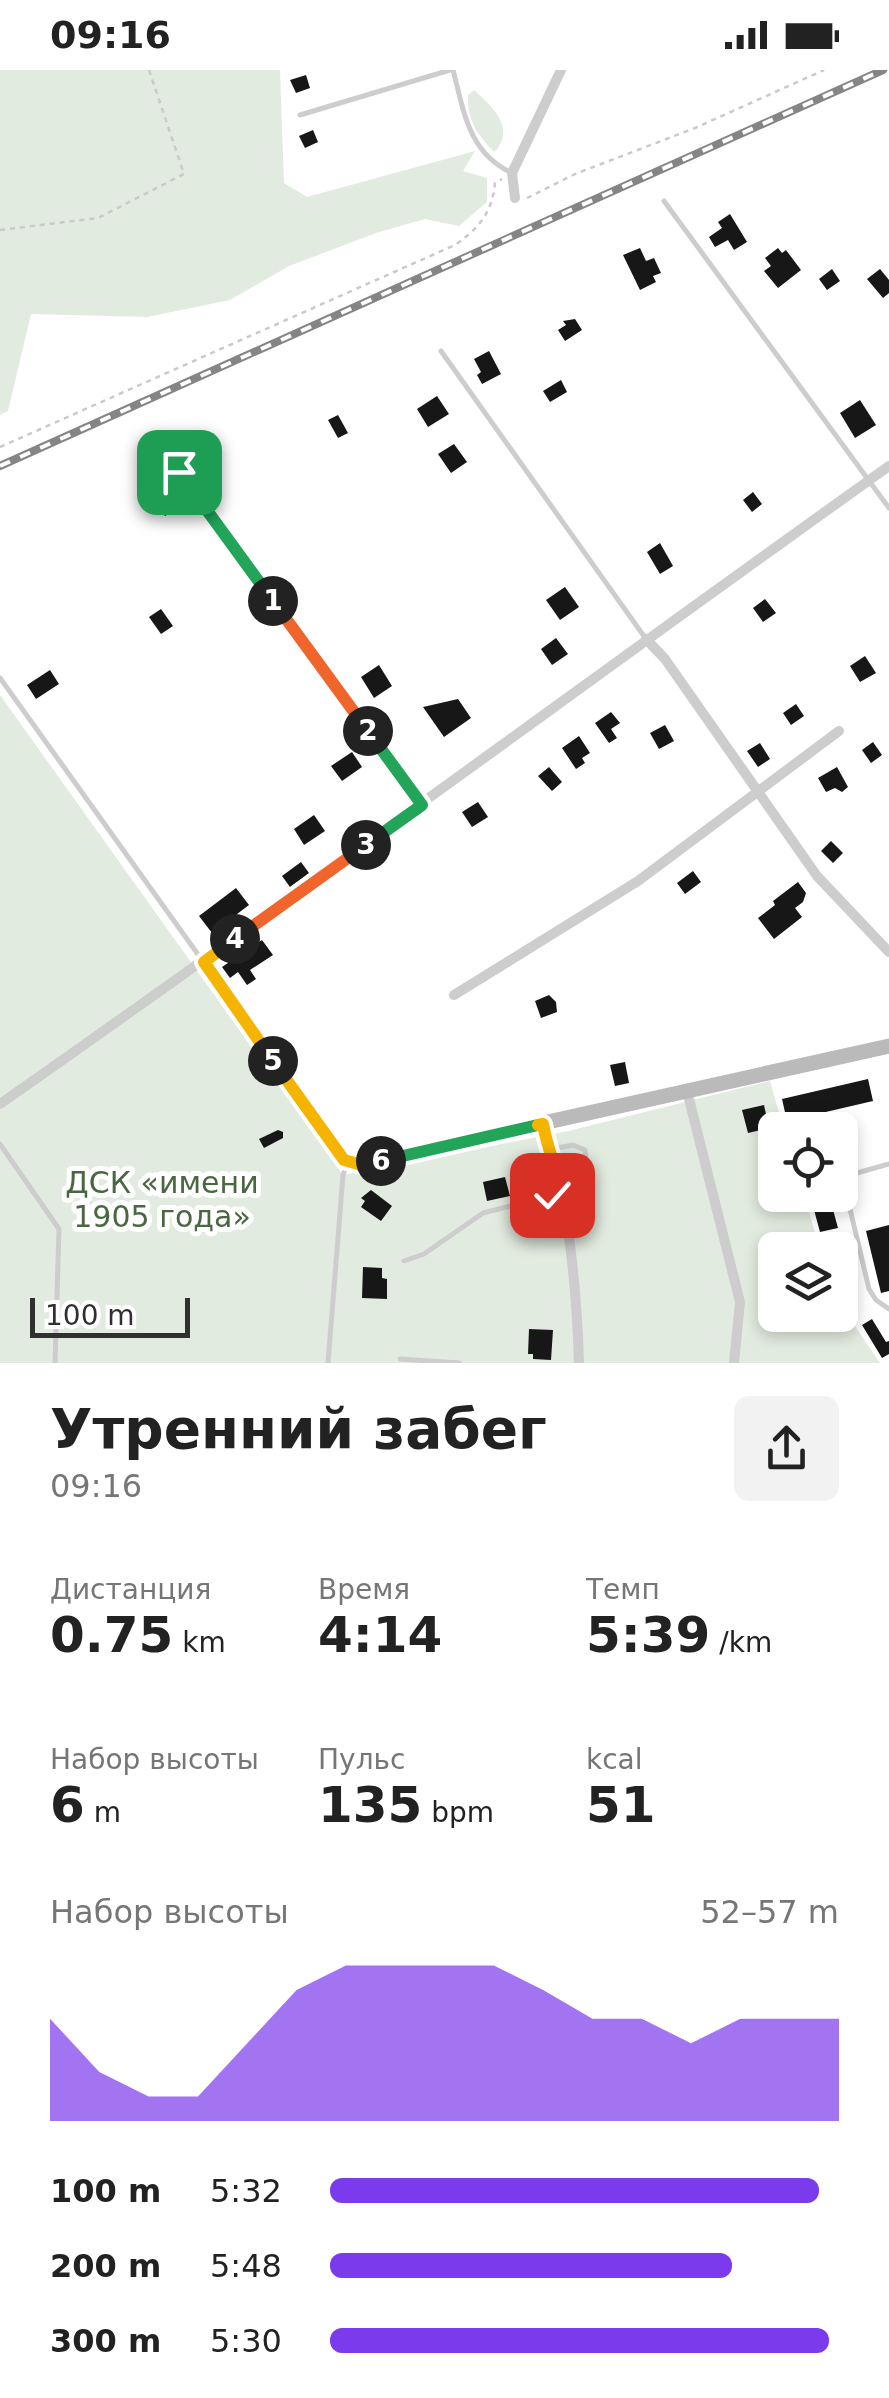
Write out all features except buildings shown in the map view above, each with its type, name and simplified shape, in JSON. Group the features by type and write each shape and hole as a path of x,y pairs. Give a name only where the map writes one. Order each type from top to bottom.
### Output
{"street":[{"path":"515,198 512,173 561,70"},
{"path":"0,1104 204,962 889,466"},
{"path":"646,639 665,659 828,890 888,948"},
{"path":"454,996 638,881 839,731"},
{"path":"204,962 333,1146 348,1163 362,1165 544,1130 687,1091 889,1046"},
{"path":"687,1091 740,1302 734,1363"},
{"path":"544,1130 560,1189 577,1300 579,1363"}],"lane":[{"path":"300,116 451,70 467,129 489,158 512,173"},
{"path":"664,201 889,508"},
{"path":"441,351 646,639"},
{"path":"179,472 422,805"},
{"path":"0,678 204,962"},
{"path":"0,1144 60,1229 55,1363"},
{"path":"404,1261 424,1254 483,1213 588,1176 585,1150 573,1145 548,1150"},
{"path":"328,1363 343,1175 348,1163"},
{"path":"889,1164 850,1175 846,1192 869,1290 889,1308"},
{"path":"400,1359 459,1363"}],"path":[{"path":"0,230 98,218 184,174 149,70"},
{"path":"515,198 531,198 574,174 695,128 824,70"},
{"path":"0,447 454,245 478,230 492,204 495,183 512,173"}],"green space":[{"path":"0,70 280,70 284,183 307,197 475,151 463,171 487,178 487,202 459,226 425,219 376,233 289,266 230,300 147,317 31,314 8,411 0,415"},
{"path":"474,90 503,126 494,152 471,120 468,95"},
{"name":"ДСК «имени 1905 года»","path":"0,695 343,1175 568,1131 770,1081 779,1112 758,1112 758,1212 809,1212 815,1232 758,1232 758,1332 858,1331 880,1363 0,1363"}],"railway":[{"path":"0,466 883,70"}],"route":[{"path":"179,472 422,805 204,962 344,1160 362,1165 543,1124 561,1193 552,1195"}]}
